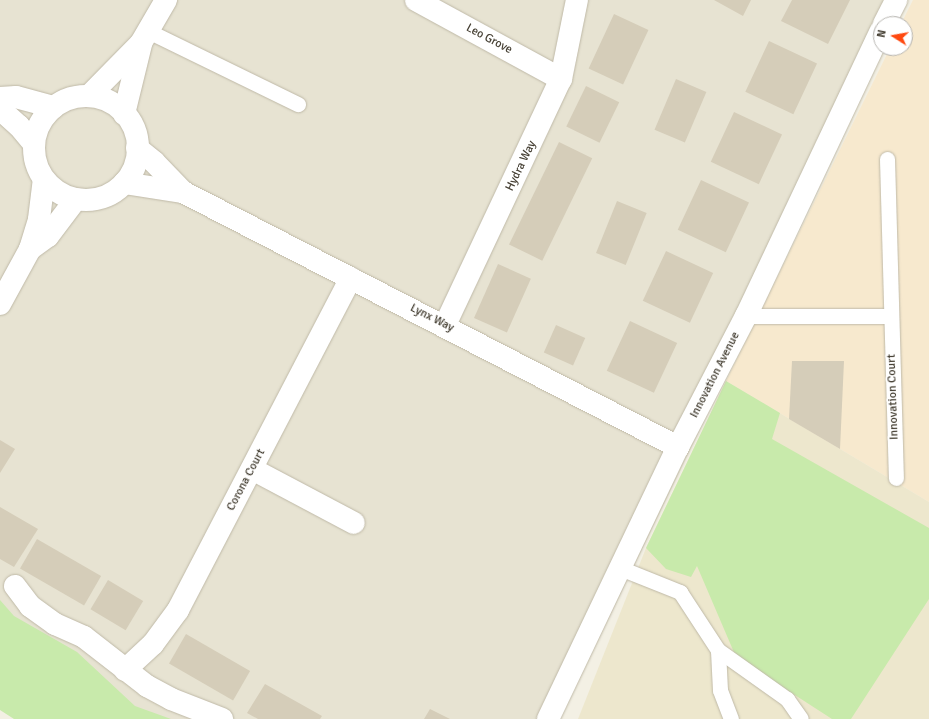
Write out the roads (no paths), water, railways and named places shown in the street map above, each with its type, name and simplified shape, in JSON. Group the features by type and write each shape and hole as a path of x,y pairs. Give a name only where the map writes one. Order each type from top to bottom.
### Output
{"street":[{"path":"89,96 145,37 166,0"},
{"name":"Leo Grove","path":"416,0 561,79"},
{"name":"Hydra Way","path":"445,324 561,79 577,0"},
{"path":"888,16 896,0"},
{"path":"124,114 145,37"},
{"name":"Innovation Avenue","path":"548,719 678,447 746,316 873,48"},
{"path":"89,96 114,105 124,114 131,124 137,148 136,161 124,183 102,197 76,199 53,189 44,180 36,163 34,144 40,124 54,107 76,97 89,96"},
{"path":"0,98 16,97 54,107"},
{"path":"0,109 19,126 34,144"},
{"name":"Lynx Way","path":"137,148 154,162 183,192"},
{"path":"0,304 30,249 39,219 44,180"},
{"name":"Lynx Way","path":"124,183 183,192 445,324 678,447"},
{"path":"30,249 48,236 76,199"},
{"name":"Corona Court","path":"125,670 153,644 178,610 352,278"},
{"path":"252,469 354,523"},
{"path":"15,586 30,606 55,624 84,637 147,686 171,699 222,719"}],"lane":[{"path":"145,37 298,104"},
{"name":"Innovation Court","path":"887,159 896,478"},
{"path":"746,316 891,316"},
{"path":"620,568 680,592 718,650 787,699 801,719"},
{"path":"718,650 720,690 731,719"}]}
